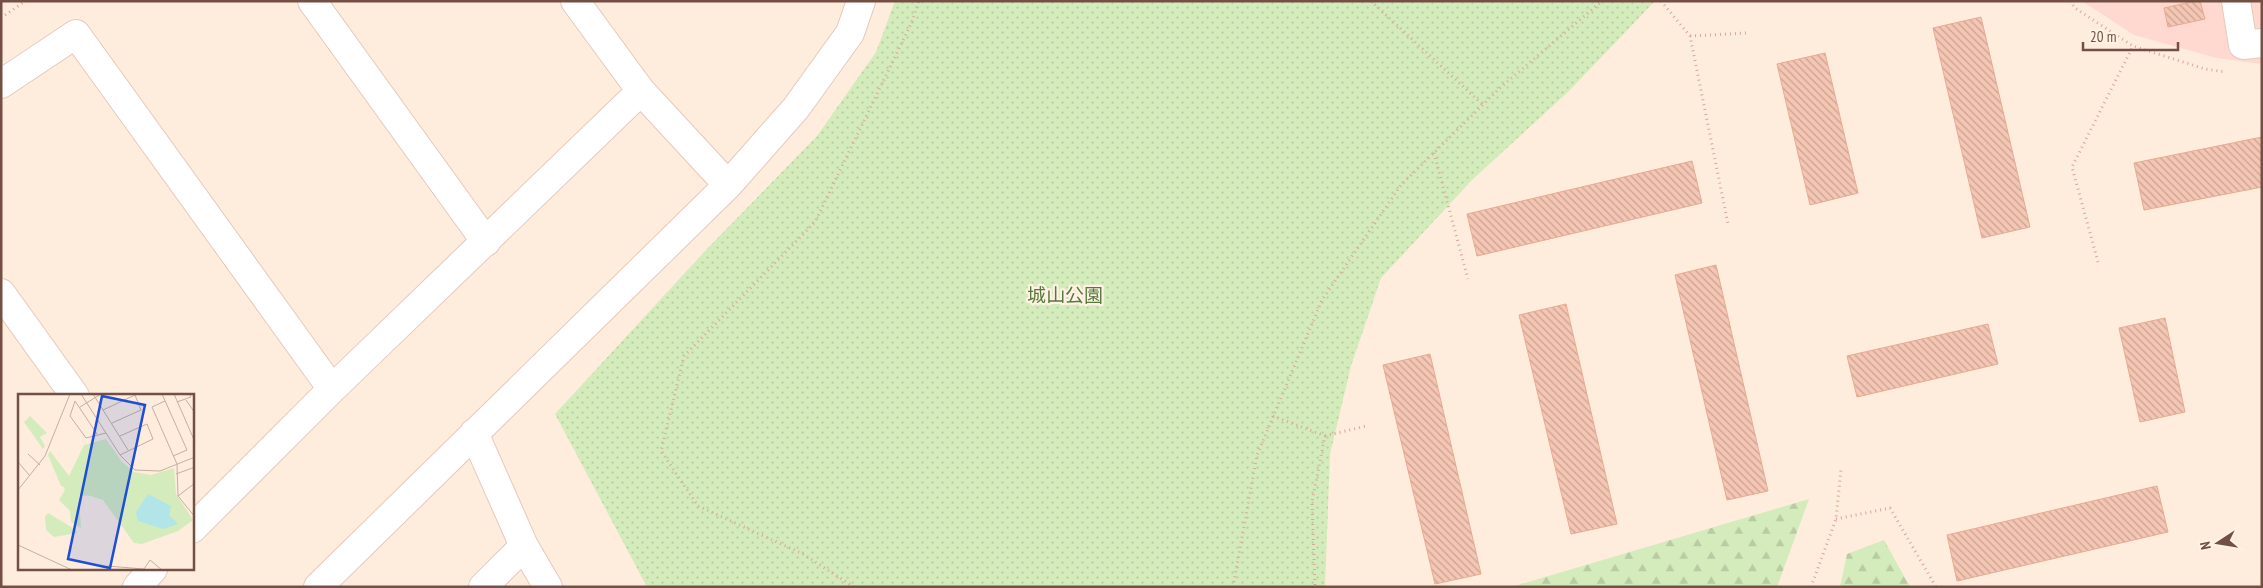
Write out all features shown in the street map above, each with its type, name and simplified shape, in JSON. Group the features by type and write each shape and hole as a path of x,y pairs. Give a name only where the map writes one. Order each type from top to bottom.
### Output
{"street":[{"path":"312,1 486,242"},
{"path":"575,1 642,91 728,185"},
{"path":"318,587 728,185 796,108 850,33 861,1"},
{"path":"2236,1 2243,45 2262,44"},
{"path":"1,84 76,34 332,389"},
{"path":"194,527 332,389 642,91"},
{"path":"1,293 74,394"},
{"path":"474,434 524,546 548,587"},
{"path":"483,587 524,546"},
{"path":"136,587 153,570"}],"path":[{"path":"1,18 26,1"},
{"path":"854,587 803,554 698,506 661,451 684,356 815,222 911,24 919,1"},
{"path":"1371,1 1483,105"},
{"path":"1233,587 1257,455 1322,300 1401,185 1501,87 1602,1"},
{"path":"1661,1 1690,36 1728,224"},
{"path":"2070,1 2076,8 2133,46 2205,69 2234,73"},
{"path":"1690,36 1747,33"},
{"path":"2098,262 2072,167 2133,46"},
{"path":"1434,153 1468,280"},
{"path":"1273,416 1325,436 1366,426"},
{"path":"1315,587 1312,502 1325,436"},
{"path":"1810,587 1836,519 1841,469"},
{"path":"1836,519 1890,508 1936,587"}],"shaded area":[{"path":"2082,1 2262,1 2262,64 2217,58 2134,35"}],"green space":[{"name":"城山公園","path":"895,1 1655,1 1569,91 1472,180 1381,278 1351,366 1330,454 1325,587 647,587 555,414 706,250 817,136 876,52"},
{"path":"1809,499 1777,587 1511,587"},
{"path":"1884,540 1910,587 1840,587 1847,554"}],"building":[{"path":"2200,1 2205,19 2168,27 2164,8"},
{"path":"1981,17 2030,227 1982,238 1933,28"},
{"path":"1825,53 1858,193 1810,205 1777,64"},
{"path":"2262,137 2262,187 2144,210 2134,163"},
{"path":"1692,161 1702,203 1477,256 1467,214"},
{"path":"1716,265 1768,491 1727,500 1675,275"},
{"path":"1566,304 1617,524 1571,534 1519,315"},
{"path":"2165,318 2185,412 2140,422 2119,328"},
{"path":"1988,324 1998,364 1857,397 1847,356"},
{"path":"1430,354 1481,574 1435,584 1383,365"},
{"path":"2157,486 2168,532 1957,581 1947,535"}]}
